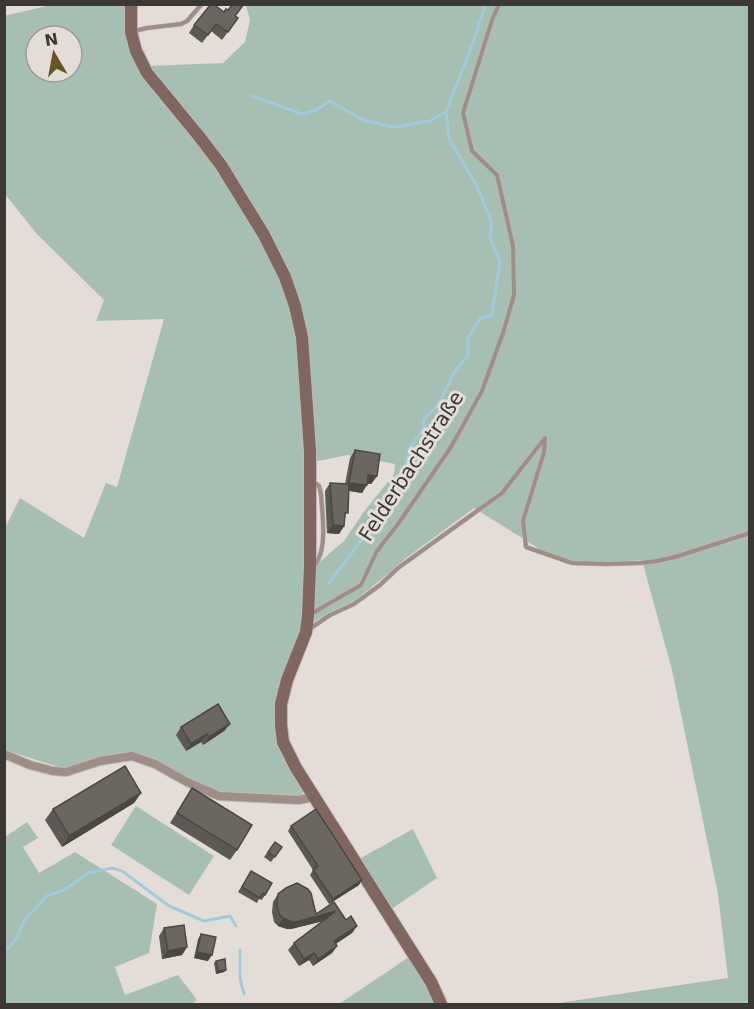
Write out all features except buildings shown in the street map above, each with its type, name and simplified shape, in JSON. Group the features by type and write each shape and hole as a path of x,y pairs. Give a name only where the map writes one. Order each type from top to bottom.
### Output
{"street":[{"path":"131,4 131,32 136,51 147,73 220,165 264,235 285,277 302,337 310,451 308,616 306,632 287,680 281,704 284,742 296,768 431,982 441,1005"},
{"path":"4,754 30,765 59,772 66,772 100,761 132,756 155,764 219,796 298,800 314,797"}],"lane":[{"path":"131,32 181,24 202,4"},
{"name":"Felderbachstraße","path":"308,616 361,585 377,551 451,447 483,392 503,333 514,295 513,246 497,175 472,151 463,113 499,4"},
{"path":"306,632 330,615 354,604 398,568 502,493 545,438 544,452 523,521 526,547 572,563 640,563 675,557 750,533"}],"green space":[{"path":"51,5 127,5 129,46 215,164 254,228 275,267 288,298 297,334 306,445 306,558 302,627 279,695 275,717 280,744 304,789 301,795 240,794 219,791 188,779 155,759 130,753 65,769 5,750 5,528 20,498 84,538 106,483 117,487 164,319 96,321 104,300 36,233 5,194 4,16"},
{"path":"246,5 749,5 749,531 652,560 573,561 541,550 474,508 405,559 354,601 313,623 316,565 344,541 394,474 395,464 348,455 313,462 299,304 208,139 148,66 223,63 245,42 250,20"},
{"path":"749,536 749,1004 557,1004 728,978 718,894 672,670 643,564 674,559"},
{"path":"136,806 214,856 189,895 111,845"},
{"path":"27,822 38,838 23,847 39,873 75,852 157,904 149,953 115,967 125,995 178,975 197,1000 192,1004 5,1004 5,837"},
{"path":"413,829 437,878 390,910 359,859"},
{"path":"409,957 429,986 436,1004 339,1004"}],"waterway":[{"path":"329,583 369,530 374,512 402,480 411,446 423,429 424,419 439,404 455,371 468,355 468,338 480,319 492,315 500,261 490,238 492,223 477,186 449,139 446,112 486,4"},
{"path":"252,96 302,114 314,111 330,101 363,120 393,127 430,121 445,112"},
{"path":"4,952 15,941 25,919 47,896 66,889 88,873 112,868 122,871 169,906 204,921 230,916 236,926"},
{"path":"240,950 240,979 244,994"}]}
